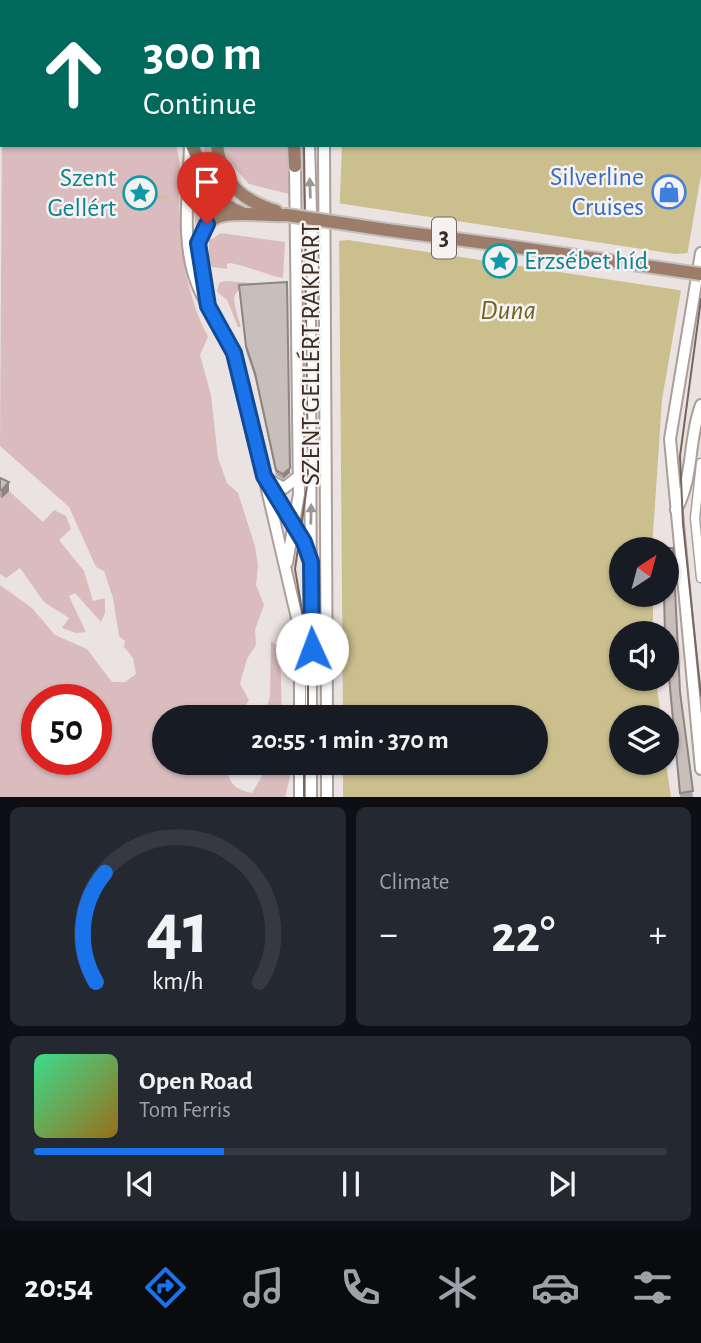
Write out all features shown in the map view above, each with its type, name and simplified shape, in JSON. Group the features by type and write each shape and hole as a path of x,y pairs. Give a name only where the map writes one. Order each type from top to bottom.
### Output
{"main road":[{"name":"SZENT GELLÉRT RAKPART","path":"191,147 186,208 195,281 234,353 300,631 300,705"},
{"path":"192,147 213,191 230,207 245,214"},
{"name":"3","path":"217,147 224,176 236,191 252,203 287,215"},
{"path":"294,147 295,166"},
{"name":"SZENT GELLÉRT RAKPART","path":"309,147 313,276 310,307 311,705"},
{"path":"324,147 327,705"},
{"name":"SZENT GELLÉRT RAKPART","path":"286,569 298,477 295,166"},
{"path":"208,306 199,238 215,219 245,214"},
{"name":"3","path":"245,214 287,215 701,274"},
{"path":"701,253 670,439 701,769"},
{"path":"675,513 687,479 693,427 701,405"},
{"path":"264,476 284,488 298,477"},
{"name":"SZENT GELLÉRT RAKPART","path":"264,476 304,542 311,562"},
{"path":"300,775 300,797"},
{"path":"311,775 311,797"},
{"path":"327,775 327,797"}],"street":[{"path":"701,463 695,518 701,578"}],"shaded area":[{"path":"2,147 176,147 180,166 179,200 183,253 194,304 208,337 200,355 211,395 218,458 227,483 238,493 255,546 258,566 256,585 264,605 255,630 256,645 247,659 240,684 249,700 246,705 152,705 152,775 229,775 233,784 252,793 262,775 290,775 285,797 0,797 0,585 32,608 55,635 87,649 112,682 125,682 136,674 133,658 124,647 125,641 119,636 113,598 104,571 96,567 69,507 0,446"},
{"path":"203,147 211,147 220,182 239,205 218,187 207,163"},
{"path":"224,147 287,147 289,194 249,184 232,165 228,166"},
{"path":"196,174 208,196 220,209 203,218 196,233 193,195"},
{"path":"221,233 285,242 283,278 230,263 227,264 227,269 212,267 209,263 209,238"},
{"path":"225,281 265,284 244,287 235,294 235,307 241,327 238,327 227,300 217,292 219,283"},
{"path":"9,491 43,522 54,510 66,516 71,529 59,540 84,571 93,601 105,598 105,613 101,622 75,593 69,596 86,632 76,633 62,628 69,618 44,602 20,568 6,578 0,574 0,497"},
{"path":"271,641 280,647 282,705 267,705 270,697"}],"water":[{"name":"Duna","path":"342,147 701,147 701,175 662,400 653,537 609,537 609,607 653,607 653,621 609,621 609,691 658,691 659,705 609,705 609,775 668,775 671,797 343,797 343,775 548,775 548,705 343,705 339,223"}],"pier":[{"name":"Erzsébet híd","path":"337,203 675,254 688,253 691,254 685,291 348,240 336,241"}],"building":[{"path":"287,282 290,468 283,474 276,470 255,373 246,346 239,285"},
{"path":"0,478 9,482 2,490 0,489"},
{"path":"664,607 676,607 677,621 665,621"},
{"path":"679,671 693,791 680,793 679,705 672,705 670,691 679,691"}],"waterway":[{"path":"157,197 167,197"}],"tram line":[{"path":"304,147 308,479 295,569 308,646 308,705"},
{"path":"701,299 680,456 683,524 701,696"},
{"path":"304,775 304,797"}],"place":[{"name":"Silverline Cruises","path":"669,192"},
{"name":"Szent Gellért","path":"140,193"},
{"name":"Erzsébet híd","path":"500,261"}],"route":[{"path":"207,224 198,243 208,306 230,342 238,365 264,476 304,542 311,562 312,649"}]}
